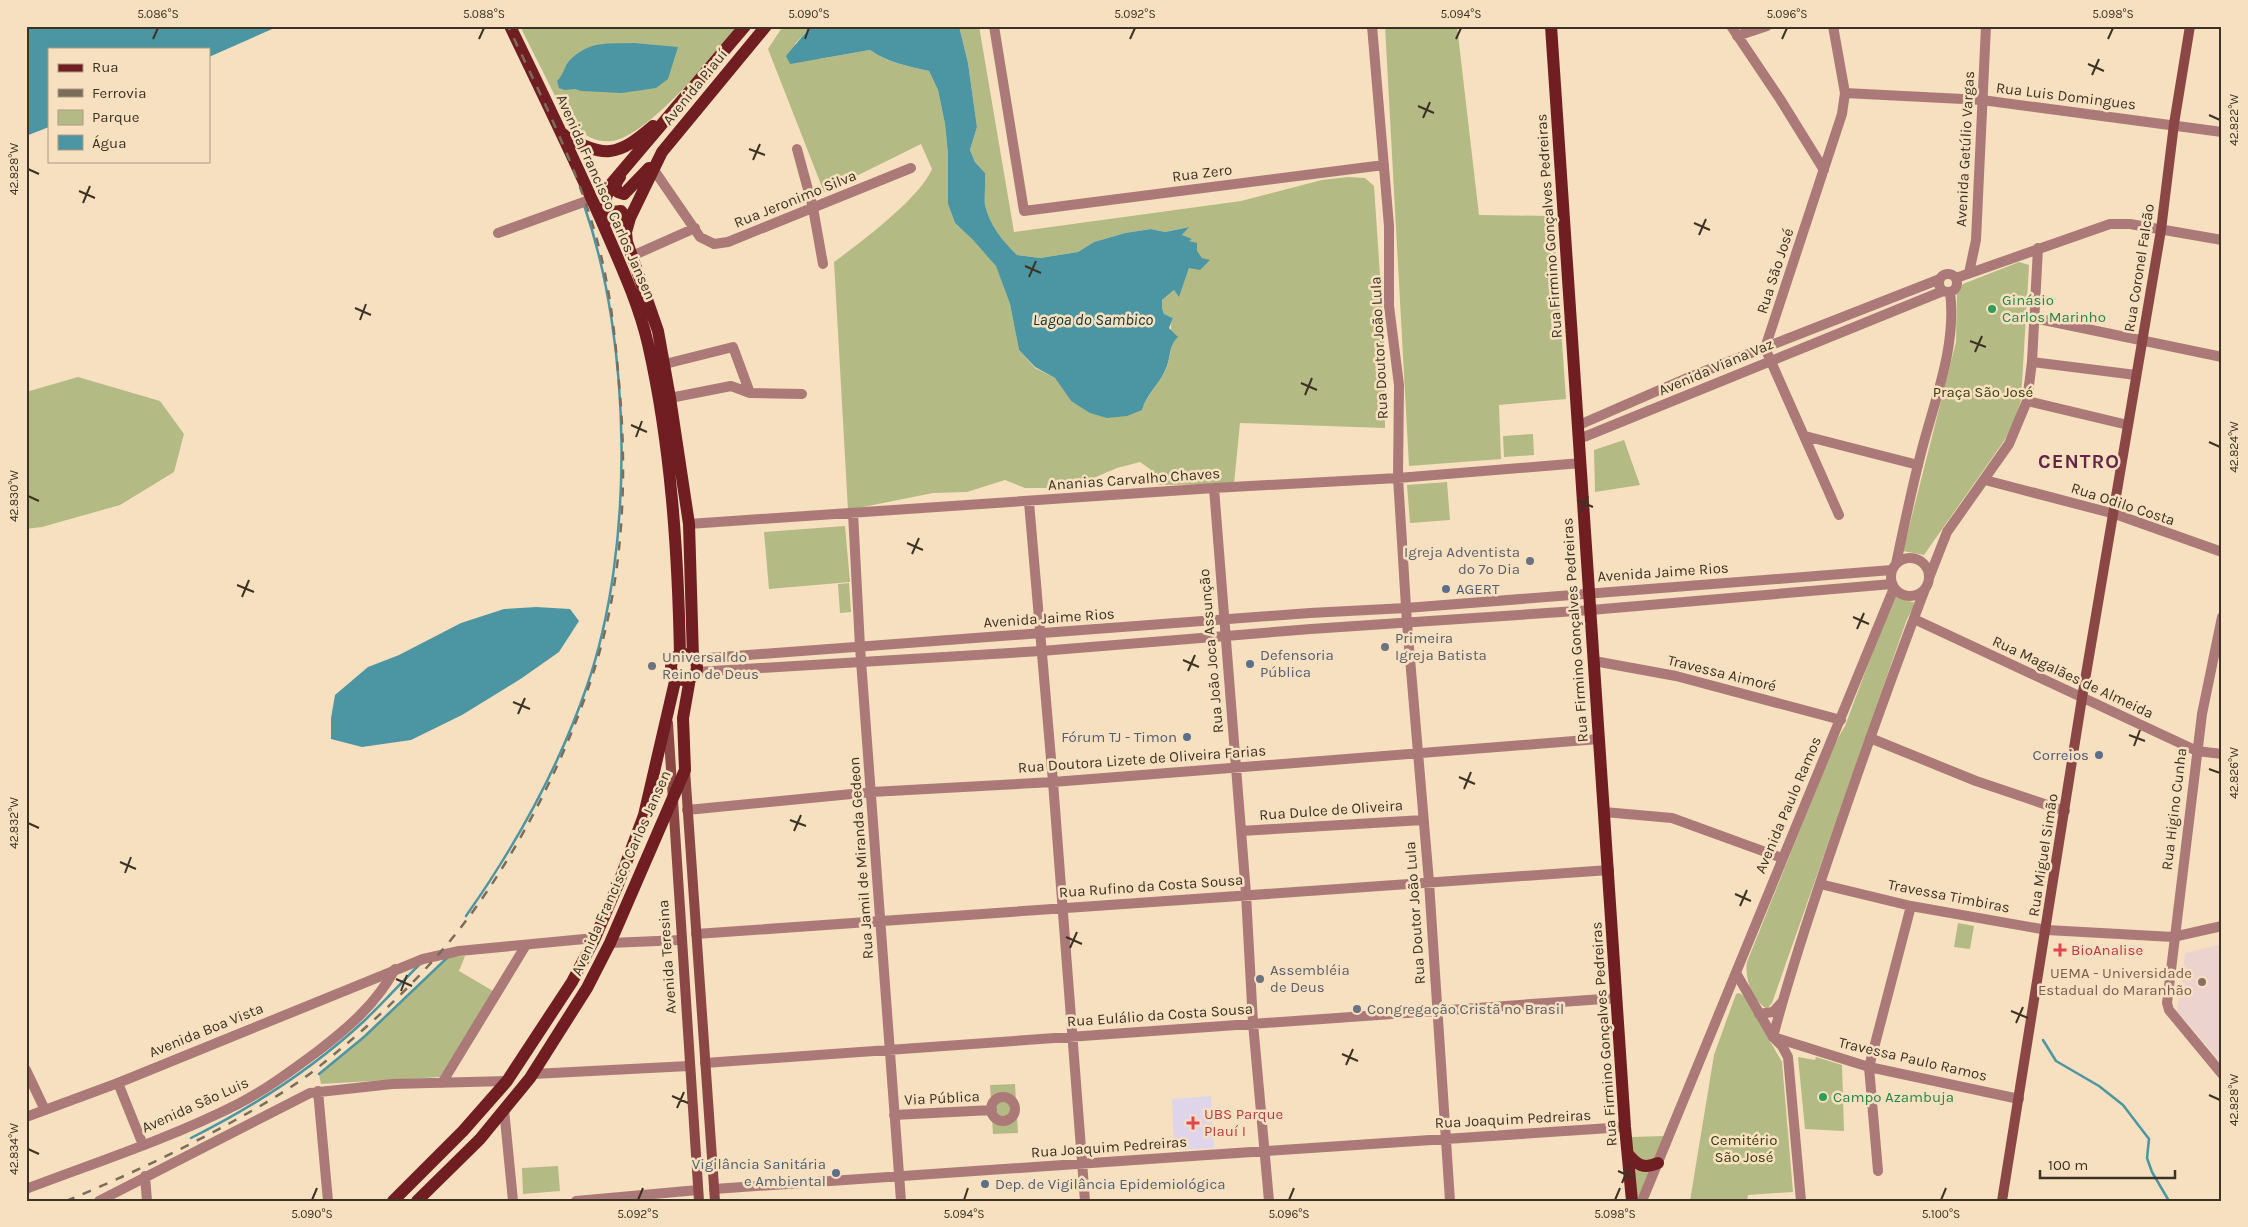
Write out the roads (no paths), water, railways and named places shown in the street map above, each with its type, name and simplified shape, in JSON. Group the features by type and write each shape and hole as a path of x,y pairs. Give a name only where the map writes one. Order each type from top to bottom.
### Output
{"main road":[{"name":"Avenida Francisco Carlos Jansen","path":"393,1201 463,1131 507,1081 572,982 595,938 619,882 644,815 676,677 671,667 674,660 680,655 678,576 672,497 648,344 609,237 563,134 510,26"},
{"name":"Avenida Piauí","path":"609,237 605,199 612,184 745,26"},
{"name":"Avenida Piauí","path":"654,170 662,152 766,26"},
{"name":"Rua Firmino Gonçalves Pedreiras","path":"1551,26 1625,1127 1632,1201"},
{"name":"Rua Coronel Falcão","path":"2115,514 2161,230 2174,124 2190,26"},
{"name":"Avenida Piauí","path":"563,134 594,149 605,152 617,150 633,144 683,100"},
{"path":"622,173 615,189 624,194 632,188 662,152"},
{"name":"Avenida Francisco Carlos Jansen","path":"417,1201 480,1139 533,1074 587,988 610,943 685,770 683,718 693,675 697,666 693,659 689,524 665,364 658,331 627,242 626,232 634,206 654,170"},
{"path":"606,221 612,212 621,211 626,217 626,232"},
{"name":"Rua Miguel Simão","path":"2002,1201 2047,930 2082,698 2115,514"},
{"path":"680,655 686,655 693,659"},
{"path":"676,677 683,680 693,675"},
{"name":"Avenida Teresina","path":"668,712 698,1201"},
{"name":"Avenida Teresina","path":"685,770 715,1201"},
{"path":"619,882 633,888"},
{"path":"684,984 700,983"},
{"path":"692,1114 709,1112"},
{"path":"1628,1154 1640,1166 1646,1167 1658,1163"}],"street":[{"name":"Rua Zero","path":"994,26 1024,211 1384,165"},
{"name":"Rua Doutor João Lula","path":"1372,26 1390,260 1389,306 1399,385 1398,478 1406,608"},
{"path":"1731,26 1780,99 1824,170"},
{"path":"1737,36 1767,26"},
{"name":"Rua São José","path":"1765,348 1838,130 1845,93 1833,26"},
{"name":"Avenida Getúlio Vargas","path":"1969,273 1976,240 1986,26"},
{"name":"Rua Luis Domingues","path":"1845,93 1982,100 2174,124 2222,132"},
{"path":"797,149 813,208 823,264"},
{"name":"Rua Jeronimo Silva","path":"654,170 700,237 714,244 728,242 911,168"},
{"path":"498,233 592,199"},
{"path":"1956,278 2110,224 2130,224 2222,240"},
{"path":"632,256 695,228"},
{"path":"1773,1037 1782,1002 1820,884 1870,738 1947,532 2009,444 2027,401 2032,362 2038,248"},
{"path":"1925,589 1918,595 1909,597 1900,594 1893,586 1894,567 1949,343 1952,318 1947,292 1939,286 1943,275 1949,273 1956,278 1957,287 1947,292"},
{"name":"Avenida Viana Vaz","path":"1579,425 1687,378 1940,279"},
{"name":"Avenida Viana Vaz","path":"1579,439 1770,360 1947,292"},
{"path":"1859,311 1864,324"},
{"path":"2034,318 2222,357"},
{"path":"665,364 733,347 750,393"},
{"path":"1765,348 1839,515"},
{"path":"2032,362 2136,375"},
{"path":"1687,378 1693,393"},
{"path":"670,398 731,386 750,393 802,394"},
{"path":"2027,401 2128,425"},
{"path":"1805,436 1918,465"},
{"name":"Ananias Carvalho Chaves","path":"689,524 1214,488 1398,478 1581,463"},
{"name":"Rua Odilo Costa","path":"1985,480 2115,514 2222,552"},
{"name":"Rua João Joca Assunção","path":"1214,488 1246,894 1253,1023 1268,1201"},
{"path":"1029,502 1053,782 1085,1201"},
{"name":"Rua Jamil de Miranda Gedeon","path":"853,514 861,663 901,1201"},
{"path":"1894,567 1906,558 1918,560 1925,566 1929,578"},
{"name":"Avenida Jaime Rios","path":"693,659 1310,613 1406,608 1894,567"},
{"path":"1786,577 1787,593"},
{"path":"1686,585 1687,601"},
{"name":"Avenida Jaime Rios","path":"693,675 1041,651 1893,586"},
{"name":"Avenida Paulo Ramos","path":"1642,1201 1782,858 1841,720 1893,586"},
{"path":"1496,600 1497,616"},
{"path":"1406,608 1407,623"},
{"path":"1310,613 1311,629"},
{"name":"Rua Higino Cunha","path":"2222,616 2207,686 2197,751 2167,1006 2222,1074"},
{"name":"Rua Magalães de Almeida","path":"1914,619 2197,751 2222,754"},
{"name":"Rua Doutor João Lula","path":"1407,623 1424,820 1450,1201"},
{"name":"Travessa Aimoré","path":"1594,661 1676,676 1841,720"},
{"path":"1870,738 1976,781 2065,812"},
{"name":"Rua Doutora Lizete de Oliveira Farias","path":"687,810 872,792 1053,782 1236,766 1599,739"},
{"path":"1604,812 1672,818 1782,858"},
{"name":"Rua Dulce de Oliveira","path":"1241,831 1424,820"},
{"name":"Rua Rufino da Costa Sousa","path":"696,934 1609,870"},
{"name":"Travessa Timbiras","path":"1820,884 1911,906 2047,930 2174,937 2222,926"},
{"path":"1878,1170 1869,1067 1911,906"},
{"path":"395,969 439,954 595,938"},
{"path":"610,943 681,940"},
{"path":"442,1083 526,945"},
{"name":"Avenida Boa Vista","path":"26,1117 118,1083 395,969"},
{"name":"Avenida São Luis","path":"26,1189 142,1145 239,1103 301,1064 362,1015 386,986 395,969"},
{"path":"1736,973 1773,1037 1782,1046 1788,1057 1801,1201"},
{"name":"Rua Eulálio da Costa Sousa","path":"705,1063 1617,998"},
{"path":"1759,1014 1773,1012 1782,1002"},
{"name":"Travessa Paulo Ramos","path":"1773,1037 1869,1067 2019,1099"},
{"path":"533,1074 690,1066"},
{"path":"26,1070 45,1110"},
{"path":"99,1201 145,1176 318,1091 354,1090 392,1084 507,1081"},
{"path":"118,1083 142,1145"},
{"path":"318,1091 328,1201"},
{"path":"504,1109 513,1201"},
{"name":"Via Pública","path":"894,1115 992,1110"},
{"name":"Rua Joaquim Pedreiras","path":"714,1189 1446,1137 1625,1127"},
{"path":"145,1176 147,1201"},
{"path":"576,1201 698,1190"}],"water":[{"path":"26,26 279,26 210,57 210,48 48,48 48,127 26,136"},
{"name":"Lagoa do Sambico","path":"808,26 959,26 968,63 977,127 970,150 975,162 985,173 985,205 990,220 1017,255 1040,258 1078,252 1094,242 1125,233 1151,229 1165,232 1189,227 1182,235 1192,239 1189,241 1197,243 1197,251 1202,258 1210,260 1200,270 1189,268 1179,297 1174,290 1162,300 1164,314 1173,318 1169,328 1178,337 1172,347 1164,372 1147,398 1142,410 1127,416 1107,418 1090,413 1071,401 1055,378 1035,367 1019,350 1010,304 996,266 955,223 948,204 948,154 945,124 938,90 929,71 891,61 870,50 790,64 786,56 806,32"},
{"path":"634,43 678,47 668,79 656,88 622,93 575,89 565,90 559,88 557,81 561,77 567,63 584,49 599,44"},
{"path":"536,607 570,609 579,621 559,652 522,678 462,715 411,740 362,747 331,739 331,718 335,695 368,667 399,655 461,623 504,609"}],"waterway":[{"path":"466,916 502,862 535,805 576,716 603,631 614,572 620,509 622,445 619,381 611,319 600,260 584,205"},
{"path":"319,1074 364,1037 448,957"},
{"path":"191,1138 237,1114 302,1072 363,1022 419,965"},
{"path":"2043,1040 2056,1061 2099,1086 2123,1105 2149,1139 2147,1158 2152,1172 2169,1201"}],"railway":[{"path":"66,1201 170,1154 263,1104 316,1069 379,1015 438,955 465,923 490,887 536,808 557,767 575,725 602,643 615,579 619,547 622,514 623,448 617,365 605,275 589,212 569,158 508,26"}],"place":[{"name":"Ginásio Carlos Marinho","path":"1992,309"},
{"name":"Igreja Adventista do 7º Dia","path":"1530,561"},
{"name":"AGERT","path":"1446,589"},
{"name":"Primeira Igreja Batista","path":"1385,647"},
{"name":"Defensoria Pública","path":"1250,664"},
{"name":"Universal do Reino de Deus","path":"652,666"},
{"name":"Fórum TJ - Timon","path":"1187,737"},
{"name":"Correios","path":"2099,755"},
{"name":"BioAnalise","path":"2060,950"},
{"name":"Assembléia de Deus","path":"1260,979"},
{"name":"UEMA - Universidade Estadual do Maranhão","path":"2202,982"},
{"name":"Congregação Cristã no Brasil","path":"1357,1009"},
{"name":"Campo Azambuja","path":"1823,1097"},
{"name":"UBS Parque PIauí I","path":"1193,1123"},
{"name":"Vigilância Sanitária e Ambiental","path":"836,1173"},
{"name":"Dep. de Vigilância Epidemiológica","path":"985,1184"}],"district":[{"name":"CENTRO","path":"2079,461"}],"park label":[{"name":"Praça São José","path":"1983,392"},
{"name":"Cemitério São José","path":"1744,1148"}]}
